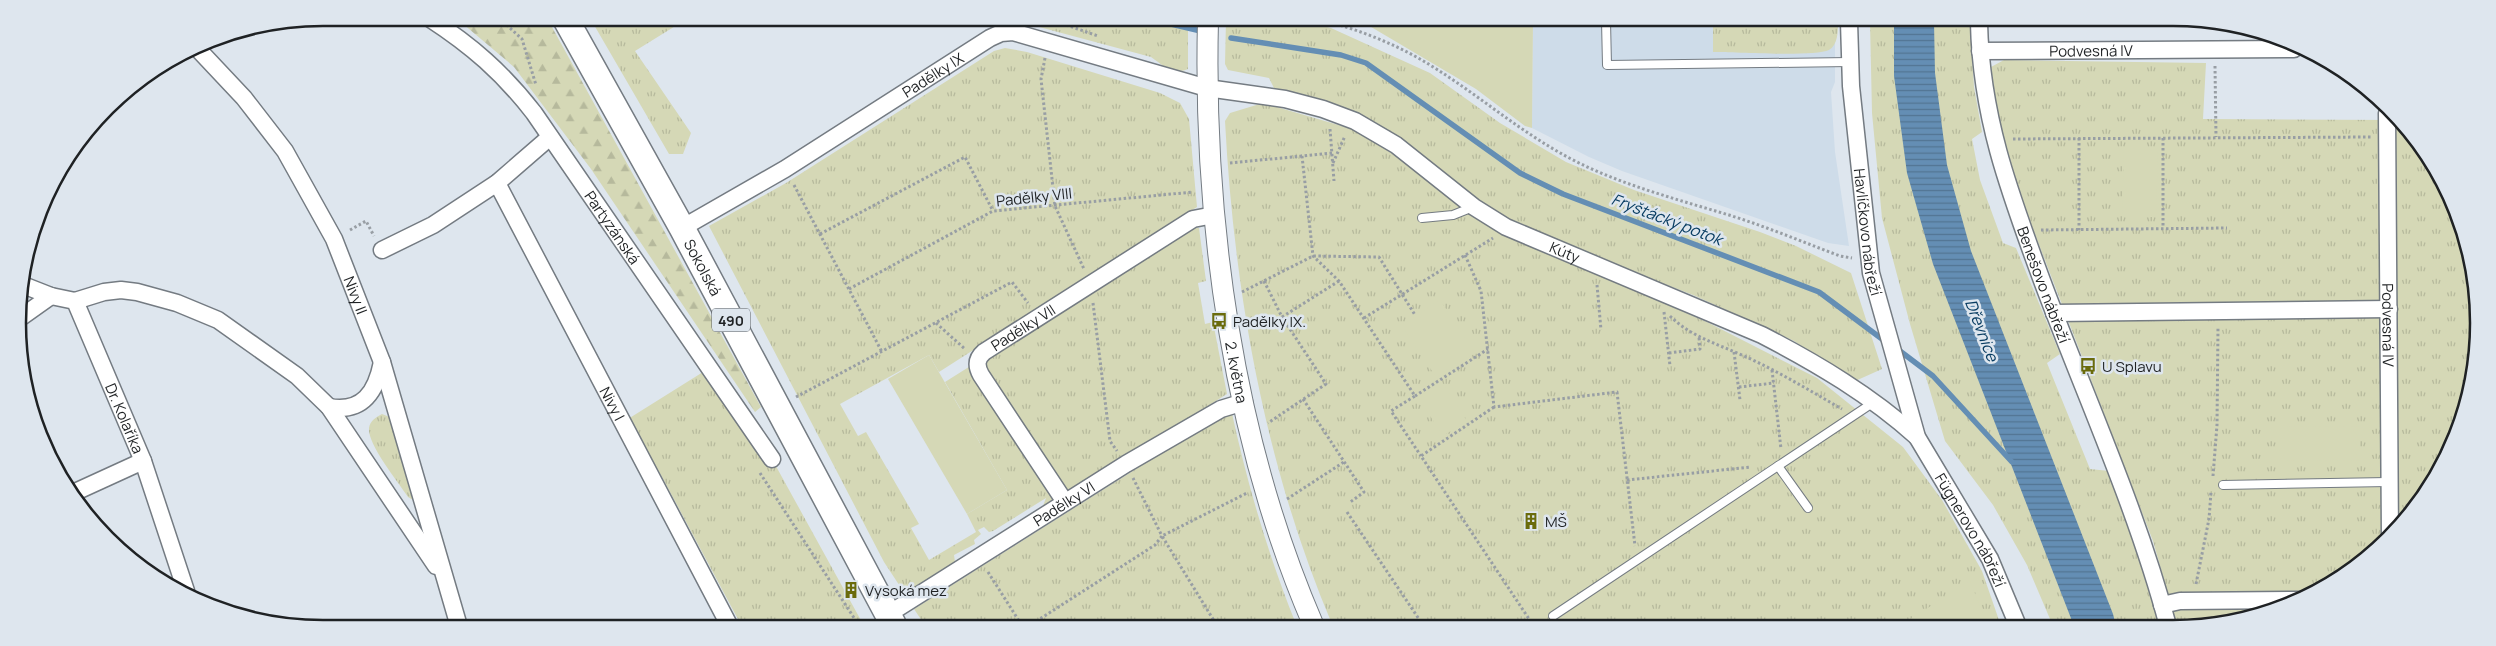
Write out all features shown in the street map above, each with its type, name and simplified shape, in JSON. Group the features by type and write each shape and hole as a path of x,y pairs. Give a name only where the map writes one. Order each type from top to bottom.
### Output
{"main road":[{"name":"Sokolská","path":"569,26 682,228 890,620"}],"street":[{"name":"Partyzánská","path":"441,26 459,38 509,80 534,113 772,459"},
{"name":"2. května","path":"1208,26 1207,88 1211,190 1218,257 1233,352 1264,485 1284,552 1311,620"},
{"name":"Havlíčkovo nábřeží","path":"1849,26 1850,62 1871,273 1917,437"},
{"name":"Benešovo nábřeží","path":"1979,26 1986,102 1997,155 2054,313 2113,458 2140,534 2166,620"},
{"name":"Padělky IX","path":"682,228 785,169 995,35 1013,32 1207,88"},
{"name":"Podvesná IV","path":"1980,50 2287,49"},
{"name":"Nivy II","path":"201,53 244,98 285,151 334,239 382,362 457,620"},
{"name":"Kúty","path":"1207,88 1285,99 1323,109 1355,121 1396,145 1474,207 1506,227 1762,335 1802,356 1876,401 1917,437"},
{"name":"Podvesná IV","path":"2387,117 2390,526"},
{"path":"382,250 433,225 497,183 550,137"},
{"name":"Nivy I","path":"497,183 726,620"},
{"name":"Padělky VII","path":"1065,502 981,375 977,366 978,359 984,352 1038,316 1192,219 1214,214"},
{"path":"29,287 51,296 75,301"},
{"name":"Nivy II","path":"75,301 104,292 121,290 158,297 196,309 218,320 297,376 329,407 444,578"},
{"path":"27,313 51,296"},
{"name":"Dr. Kolaříka","path":"75,301 143,461 184,585"},
{"path":"2054,313 2389,309"},
{"path":"329,407 345,409 355,406 365,399 376,383 382,362"},
{"name":"Padělky VI","path":"890,620 979,556 1126,464 1221,409 1244,402"},
{"name":"Fügnerovo nábřeží","path":"1917,437 1990,559 2015,620"},
{"path":"78,491 143,461"},
{"path":"2162,605 2180,601 2278,600"}],"lane":[{"path":"1606,26 1607,65 1850,62"},
{"path":"1422,218 1453,215 1474,207"},
{"path":"1553,616 1876,401"},
{"path":"1780,465 1808,508"},
{"path":"2223,485 2388,482"}],"path":[{"path":"508,26 522,39 538,93 534,113"},
{"path":"1343,26 1393,44 1416,56 1518,128 1580,163 1623,180 1758,224 1840,256 1855,258 1857,264"},
{"path":"1048,42 1041,79 1055,206 1091,283 1110,441 1126,464 1162,536 1214,620"},
{"path":"2215,48 2216,138"},
{"path":"1330,128 1334,181"},
{"path":"1333,163 1347,133"},
{"path":"2009,139 2387,136"},
{"path":"2079,138 2079,230"},
{"path":"2163,138 2163,228"},
{"path":"1223,164 1332,153"},
{"path":"1302,156 1313,256 1339,281 1415,396"},
{"path":"820,234 965,157 993,211"},
{"path":"785,169 882,352"},
{"name":"Padělky VIII","path":"849,289 993,211 1211,190"},
{"path":"334,239 366,221 382,250"},
{"path":"2041,230 2227,228"},
{"path":"1364,318 1496,236"},
{"path":"1465,255 1481,291 1494,407"},
{"path":"1237,295 1313,256 1379,258 1416,315"},
{"path":"1264,281 1282,317 1326,384 1264,426"},
{"path":"1282,317 1339,281"},
{"path":"795,397 1012,282 1038,316"},
{"path":"1596,285 1601,330"},
{"path":"1664,310 1670,366"},
{"path":"2212,481 2217,425 2218,311"},
{"path":"936,323 978,359"},
{"path":"1669,353 1700,350 1699,337"},
{"path":"1488,349 1391,411 1530,620"},
{"path":"1734,352 1740,400"},
{"path":"1627,480 1780,465 1772,370"},
{"path":"1738,387 1774,383"},
{"path":"1421,456 1494,407 1617,392 1637,560"},
{"path":"1304,399 1364,492 1349,503"},
{"path":"772,459 757,470 855,620"},
{"path":"1283,502 1344,462"},
{"path":"1038,620 1155,545 1162,536 1264,485"},
{"path":"2180,601 2195,586 2209,519 2211,491"},
{"path":"1347,512 1420,620"},
{"path":"979,556 1019,620"}],"shaded area":[{"path":"1533,26 1835,26 1835,82 1831,92 1835,152 1849,246 1828,243 1622,171 1589,157 1532,128"}],"green space":[{"path":"465,26 551,26 761,407 755,412 591,169 514,67"},
{"path":"595,26 675,26 635,51 691,133 683,154 669,154"},
{"path":"1035,26 1188,26 1188,69 1182,71 1172,70 1151,57"},
{"path":"1226,26 1323,26 1430,73 1500,123 1566,162 1634,190 1796,246 1851,273 1882,369 1853,382 1794,341 1693,295 1526,231 1478,199 1420,154 1367,118 1305,96 1275,90 1269,78 1228,70 1225,64"},
{"path":"1369,26 1533,26 1532,128 1525,126 1476,89"},
{"path":"1713,26 1838,26 1834,45 1829,50 1821,52 1791,54 1713,52"},
{"path":"1870,26 1970,26 1974,87 1982,132 1972,139 1980,180 2003,243 2016,248 2060,354 2047,363 2090,469 2109,471 2152,592 2158,620 2050,620 2027,565 1993,505 1945,441 1910,324 1882,218 1872,113"},
{"path":"1005,48 1027,52 1160,93 1180,103 1189,119 1197,207 939,372 929,355 840,404 858,436 866,432 919,524 911,528 929,560 976,532 967,514 1007,490 945,382 1189,228 1199,228 1206,281 1198,283 1205,324 1213,322 1227,394 1041,511 1046,498 993,531 989,532 984,527 978,530 981,534 974,540 975,544 954,555 955,562 915,587 906,586 910,595 907,597 884,562 709,226 786,183 994,51"},
{"path":"2004,60 2206,63 2203,119 2389,120 2420,158 2447,209 2460,246 2464,265 2470,323 2464,381 2460,400 2447,437 2420,488 2383,533 2338,570 2287,597 2250,610 2212,617 2175,620 2153,541 2003,151 1991,67"},
{"path":"1263,103 1359,131 1514,238 1707,322 1817,378 1903,447 1942,500 1982,571 1999,620 1330,620 1288,503 1271,441 1257,377 1245,314 1229,185 1225,121 1230,113"},
{"path":"2124,149 2158,149 2156,217 2122,217"},
{"path":"1440,300 1474,352 1436,377 1401,325"},
{"path":"929,355 1007,490 967,514 888,379"},
{"path":"711,367 772,459 861,620 738,620 662,477 628,419"},
{"path":"1442,382 1467,421 1443,436 1418,397"},
{"path":"1231,409 1259,518 1276,572 1294,620 921,620 914,609"},
{"path":"382,414 392,418 417,496 413,500 408,497 373,444 369,428 371,423"},
{"path":"2360,426 2360,460 2281,461 2281,427"},
{"path":"1970,581 1986,620 1909,620"}],"water":[{"name":"Dřevnice","path":"1894,26 1934,26 1935,73 1947,165 1971,251 2114,620 2072,620 1933,264 1907,173 1894,76"}],"waterway":[{"name":"Fryštácký potok","path":"1180,26 1205,32"},
{"name":"Fryštácký potok","path":"1231,38 1341,55 1366,63 1520,173 1563,194 1819,292 1886,342"},
{"name":"Fryštácký potok","path":"1896,348 1933,376 2012,462"}],"place":[{"name":"Padělky IX.","path":"1219,321"},
{"name":"U Splavu","path":"2088,366"},
{"name":"MŠ","path":"1531,521"},
{"name":"Vysoká mez","path":"851,590"}]}
